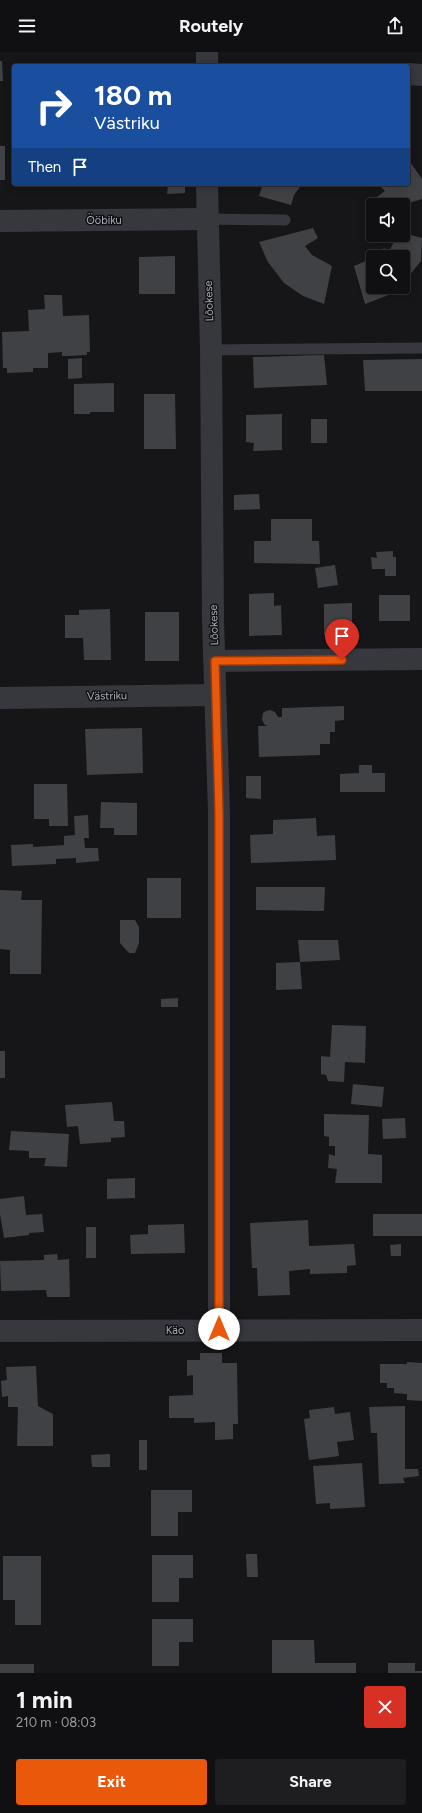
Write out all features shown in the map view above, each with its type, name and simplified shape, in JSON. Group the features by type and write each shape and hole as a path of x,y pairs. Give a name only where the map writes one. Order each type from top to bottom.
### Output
{"street":[{"path":"207,52 207,64"},
{"path":"410,74 422,75"},
{"name":"Lõokese","path":"207,186 211,350 215,695 219,813 219,1329"},
{"name":"Ööbiku","path":"0,221 207,219"},
{"path":"215,661 422,658"},
{"name":"Västriku","path":"0,698 215,695"},
{"name":"Käo","path":"0,1331 219,1329 422,1330"}],"lane":[{"path":"207,219 285,220"},
{"path":"211,350 422,348"}],"building":[{"path":"0,61 2,61 3,81 0,81"},
{"path":"0,146 5,146 5,180 0,180"},
{"path":"410,162 422,179 422,199 410,203 410,198 376,198 385,191 380,186 410,186"},
{"path":"168,186 185,186 185,193 167,194"},
{"path":"262,186 301,186 294,195 291,205 259,196"},
{"path":"313,228 318,238 305,246 312,255 332,266 324,304 303,296 284,283 268,262 259,242"},
{"path":"410,235 422,238 421,261 410,274 410,250 390,250 394,242 410,242"},
{"path":"175,256 175,294 139,294 139,257"},
{"path":"366,261 366,294 389,294 365,304 354,266"},
{"path":"44,295 62,295 63,316 89,315 90,352 87,352 87,355 69,356 62,356 62,352 48,353 48,368 33,368 33,372 7,373 7,368 3,368 2,332 29,331 28,310 45,309"},
{"path":"324,355 327,385 254,388 253,357"},
{"path":"82,358 82,378 68,379 68,359"},
{"path":"422,359 422,391 365,391 363,360"},
{"path":"114,383 114,412 74,414 74,384"},
{"path":"144,394 175,394 176,449 144,449"},
{"path":"282,414 282,450 253,451 254,443 246,442 246,415"},
{"path":"311,419 327,419 327,443 311,443"},
{"path":"259,494 260,509 234,510 234,495"},
{"path":"271,519 312,519 312,541 319,541 320,564 254,563 254,541 271,541"},
{"path":"393,551 393,557 396,557 396,576 385,576 385,569 372,569 371,557 377,558 376,552"},
{"path":"335,565 338,585 318,588 315,568"},
{"path":"274,593 274,606 281,605 282,635 249,636 249,594"},
{"path":"379,595 410,595 410,621 379,621"},
{"path":"352,603 352,635 324,635 324,604"},
{"path":"110,609 111,660 84,660 83,638 65,638 65,615 79,615 79,610"},
{"path":"145,612 179,612 179,661 145,661"},
{"path":"344,706 344,720 335,721 335,732 330,732 330,744 320,744 320,755 259,757 258,726 267,726 264,724 262,719 263,713 266,711 270,710 275,712 278,717 282,717 282,708"},
{"path":"142,728 143,773 87,775 85,729"},
{"path":"359,765 372,765 372,773 385,773 385,792 340,792 340,774 359,773"},
{"path":"246,776 261,776 261,799 246,798"},
{"path":"34,784 67,784 68,826 49,826 49,819 34,819"},
{"path":"101,802 137,803 137,835 114,835 114,828 100,828"},
{"path":"88,815 89,838 84,838 85,848 98,848 99,861 76,863 76,858 56,859 56,864 12,866 11,845 33,844 33,847 64,845 64,836 75,835 74,816"},
{"path":"316,818 317,836 335,835 336,860 251,863 250,835 273,834 273,820"},
{"path":"147,878 181,878 181,918 147,918"},
{"path":"256,887 325,887 324,911 256,910"},
{"path":"0,890 22,891 21,900 42,900 41,974 10,974 10,950 0,949"},
{"path":"120,920 135,920 139,927 139,943 135,953 129,953 120,943"},
{"path":"298,940 338,940 340,960 300,962"},
{"path":"300,962 302,989 276,990 276,963"},
{"path":"178,998 178,1007 161,1007 161,999"},
{"path":"332,1025 366,1026 365,1063 345,1062 344,1082 328,1081 326,1075 321,1074 321,1056 330,1057"},
{"path":"0,1051 5,1051 5,1078 0,1078"},
{"path":"353,1084 384,1087 382,1107 351,1104"},
{"path":"112,1102 114,1121 124,1121 125,1137 111,1138 111,1142 80,1144 78,1126 67,1127 65,1105"},
{"path":"324,1114 369,1115 368,1154 382,1155 382,1183 335,1183 337,1169 328,1168 329,1154 335,1156 335,1146 329,1146 329,1137 324,1136"},
{"path":"405,1118 406,1138 383,1139 382,1119"},
{"path":"11,1131 69,1134 67,1167 44,1166 46,1158 29,1158 29,1151 9,1150"},
{"path":"135,1178 135,1198 107,1199 107,1179"},
{"path":"24,1196 26,1215 42,1214 44,1232 29,1233 29,1235 4,1238 0,1214 0,1199"},
{"path":"373,1214 422,1214 422,1236 373,1236"},
{"path":"308,1220 309,1246 354,1244 356,1265 347,1266 347,1273 310,1274 310,1269 289,1271 290,1295 258,1296 257,1268 252,1268 250,1223"},
{"path":"184,1224 185,1253 131,1254 130,1235 148,1234 148,1225"},
{"path":"86,1227 96,1227 96,1258 86,1258"},
{"path":"401,1244 401,1256 391,1256 390,1245"},
{"path":"57,1254 58,1260 69,1259 70,1297 47,1297 46,1290 1,1291 0,1261 44,1260 44,1255"},
{"path":"200,1353 222,1353 222,1363 237,1363 238,1424 233,1424 233,1439 215,1440 215,1422 194,1423 194,1418 169,1418 169,1396 193,1395 193,1375 187,1376 187,1360 200,1360"},
{"path":"407,1362 422,1363 422,1401 407,1400 407,1394 394,1393 394,1388 387,1388 387,1383 380,1383 380,1364 407,1364"},
{"path":"36,1366 38,1406 53,1414 53,1446 17,1446 18,1407 8,1407 8,1396 2,1397 1,1381 7,1380 6,1367"},
{"path":"405,1406 405,1469 418,1469 419,1476 403,1478 405,1483 379,1484 377,1433 371,1433 369,1407"},
{"path":"334,1407 335,1414 350,1412 354,1440 337,1442 339,1456 309,1460 304,1419 310,1418 309,1410"},
{"path":"139,1440 147,1440 147,1470 139,1470"},
{"path":"110,1454 110,1467 92,1467 91,1455"},
{"path":"362,1463 365,1507 330,1509 330,1503 316,1504 313,1466"},
{"path":"151,1490 192,1490 192,1512 178,1512 178,1536 151,1536"},
{"path":"246,1554 257,1554 258,1577 247,1577"},
{"path":"152,1555 193,1555 193,1578 179,1578 179,1602 152,1602"},
{"path":"3,1556 41,1556 41,1625 15,1625 15,1600 3,1600"},
{"path":"152,1619 193,1619 193,1642 179,1642 179,1666 152,1666"},
{"path":"272,1640 314,1640 315,1663 356,1663 356,1673 272,1673"},
{"path":"388,1663 415,1663 415,1671 422,1671 422,1673 388,1673"},
{"path":"0,1664 34,1664 34,1673 0,1673"}],"route":[{"path":"219,1329 219,813 215,661 342,660"}]}
